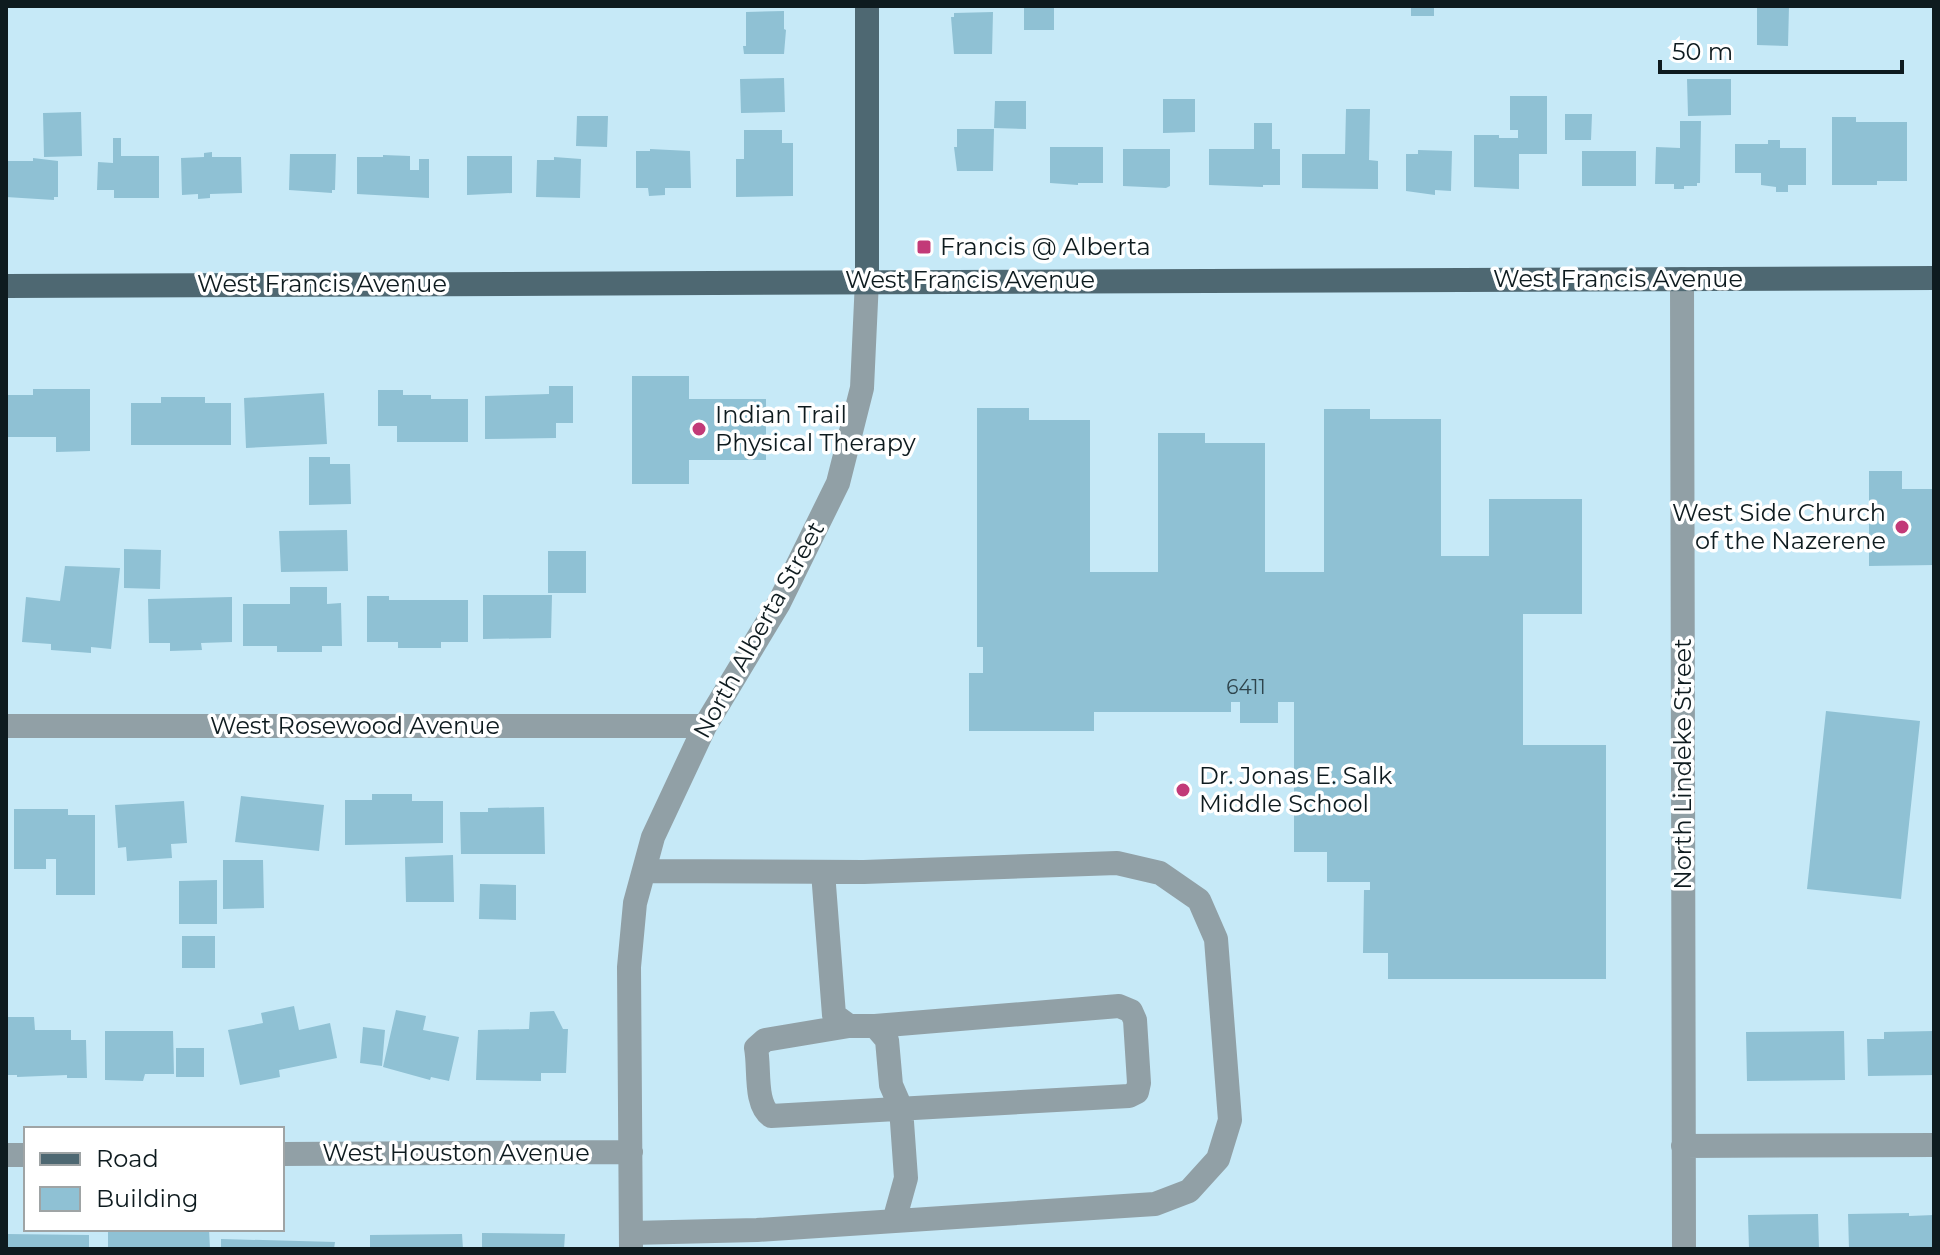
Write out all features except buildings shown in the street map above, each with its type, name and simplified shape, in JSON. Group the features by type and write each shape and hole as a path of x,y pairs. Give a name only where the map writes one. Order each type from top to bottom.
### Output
{"main road":[{"name":"North Alberta Street","path":"867,6 867,280"},
{"name":"West Francis Avenue","path":"6,286 867,280 1934,278"}],"street":[{"name":"North Lindeke Street","path":"1682,279 1684,1249"},
{"name":"North Alberta Street","path":"631,1241 629,967 635,903 653,837 705,726 779,603 838,483 862,388 867,280"},
{"name":"West Rosewood Avenue","path":"6,726 705,726"},
{"path":"631,1241 1155,1204 1189,1191 1218,1159 1230,1120 1216,939 1199,900 1160,873 1117,863 823,872 644,871"},
{"path":"823,872 834,1015 849,1026"},
{"path":"1119,1006 1131,1011 1135,1020 1137,1092 1129,1096 771,1116 764,1111 756,1048 760,1043 849,1026 875,1026 1119,1006"},
{"path":"875,1026 887,1040 891,1085 901,1108 906,1178 894,1221"},
{"path":"1683,1146 1934,1145"},
{"name":"West Houston Avenue","path":"284,1154 631,1152"}],"place":[{"name":"Francis @ Alberta","path":"924,247"},
{"name":"Indian Trail Physical Therapy","path":"699,429"},
{"name":"West Side Church of the Nazerene","path":"1902,527"},
{"name":"Dr. Jonas E. Salk Middle School","path":"1183,790"}]}
